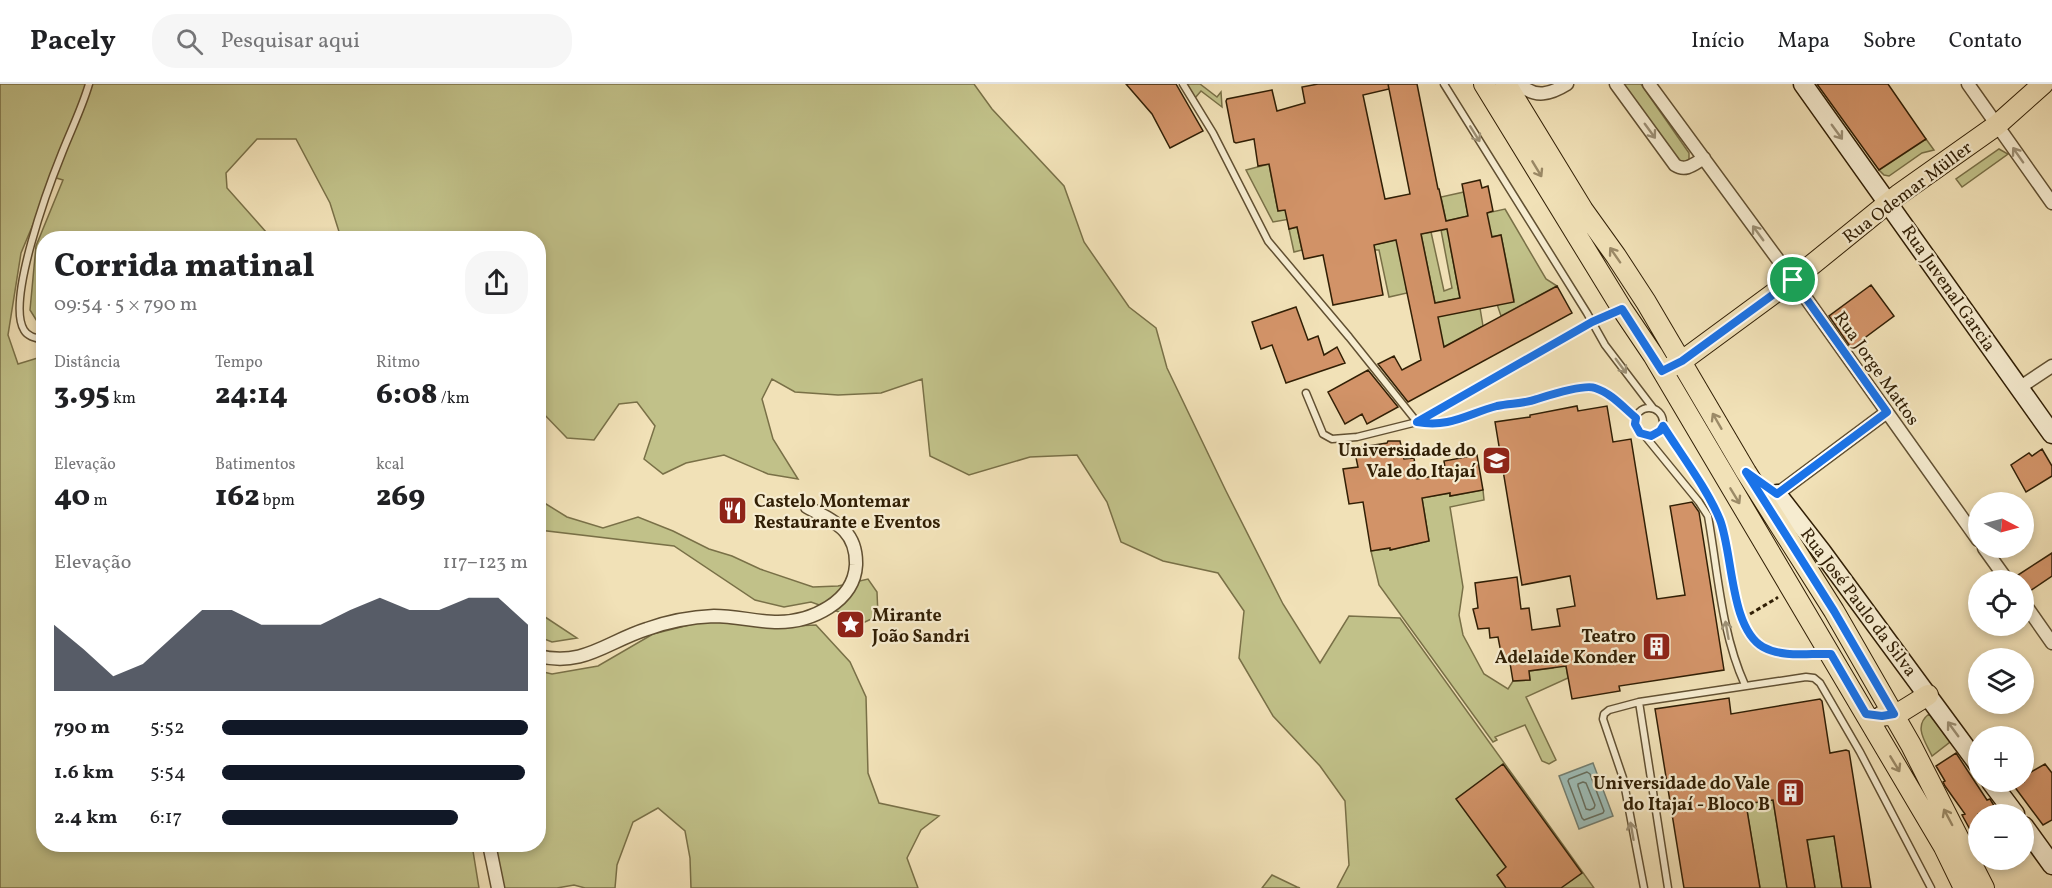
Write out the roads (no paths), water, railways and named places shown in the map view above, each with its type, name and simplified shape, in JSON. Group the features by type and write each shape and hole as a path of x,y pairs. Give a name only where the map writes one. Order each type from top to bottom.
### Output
{"main road":[{"path":"1484,84 1657,363 1831,654 1944,847 1964,888"},
{"path":"1506,84 1583,210 1616,256 1682,361 1746,472 1834,611 1894,714 1966,849 1984,888"},
{"name":"Rua Juvenal Garcia","path":"1803,84 2052,434"},
{"name":"Rua Odemar Müller","path":"1657,363 1682,361 1793,280 1888,203 1997,125 2043,84"},
{"path":"1746,472 1777,494"},
{"name":"Rua José Paulo da Silva","path":"1777,494 1968,750"},
{"path":"1866,714 1882,716 1899,713 1928,695"},
{"path":"2034,840 2052,865"}],"street":[{"path":"1520,84 1528,90 1545,94 1554,92 1567,84"},
{"path":"1616,84 1675,165 1687,168 1704,158"},
{"name":"Rua Jorge Mattos","path":"1649,84 1793,280 1968,526"},
{"path":"1968,84 2052,202"},
{"path":"2019,388 2052,366"},
{"path":"1777,494 1887,412"},
{"path":"546,657 563,660 587,655 643,630 692,617 731,616 776,622 788,621 818,613 838,602 849,589 855,570 856,552 850,536 835,522 807,507"},
{"path":"2034,617 2052,643"},
{"path":"491,852 498,888"}],"lane":[{"path":"36,338 24,329 19,317 20,285 29,249 61,155 89,84"},
{"path":"1183,84 1213,133 1268,241 1417,422 1450,423 1498,406 1518,405 1556,393 1593,387 1609,395 1636,418"},
{"path":"1444,84 1605,345 1653,408 1661,415 1663,426 1719,518 1725,536 1740,618 1752,637 1763,647 1778,652 1831,654"},
{"path":"1306,393 1323,434 1332,439 1357,436 1417,422 1592,322 1622,309"},
{"path":"1653,408 1642,410 1636,418 1637,429 1699,502 1708,516 1728,638 1745,685"},
{"path":"1645,436 1656,434 1663,426"},
{"path":"1644,888 1623,778 1603,719 1604,714 1609,710 1639,702 1806,677 1814,678 1820,683 1860,752 1931,888"},
{"path":"1639,702 1668,888"}],"water":[{"path":"1593,763 1613,816 1579,829 1559,776"}],"place":[{"name":"Universidade do Vale do Itajaí","path":"1497,460"},
{"name":"Castelo Montemar Restaurante e Eventos","path":"733,511"},
{"name":"Mirante João Sandri","path":"851,625"},
{"name":"Teatro Adelaide Konder","path":"1657,646"},
{"name":"Universidade do Vale do Itajaí - Bloco B","path":"1791,793"}]}
